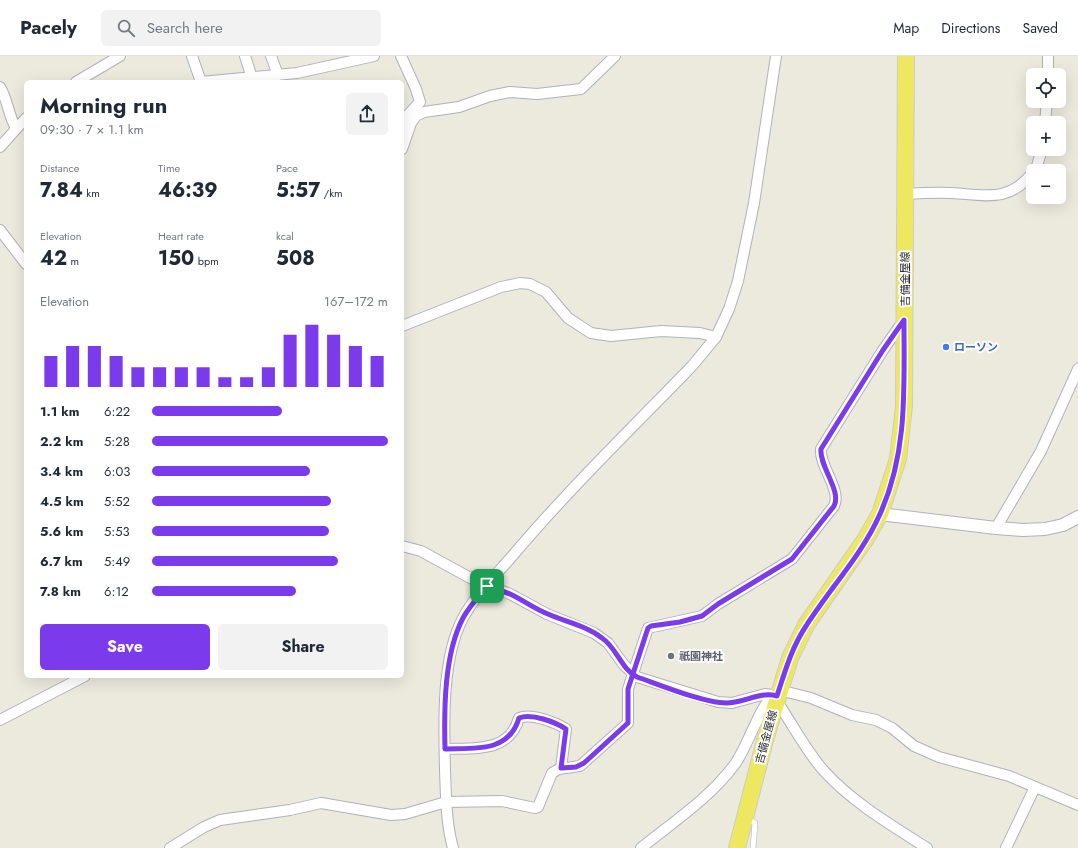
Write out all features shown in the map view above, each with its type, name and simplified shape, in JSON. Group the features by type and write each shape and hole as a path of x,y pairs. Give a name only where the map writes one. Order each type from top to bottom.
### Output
{"main road":[{"name":"吉備金屋線","path":"737,848 776,695 790,658 800,636 862,546 880,514 894,474 902,441 904,406 906,56"}],"street":[{"path":"192,56 200,80"},
{"path":"245,56 252,78"},
{"path":"271,56 278,75"},
{"path":"226,80 297,73 374,56"},
{"path":"401,56 416,89 420,102 406,117 404,126"},
{"path":"404,130 413,120 424,112 459,107 490,96 510,92 537,94 581,89 615,56"},
{"path":"453,848 446,802 444,712 448,671 463,618 487,586 534,530 692,366 716,337 729,309 738,281 754,203 776,56"},
{"path":"1048,56 1048,68"},
{"path":"79,80 114,57"},
{"path":"0,87 4,94 10,120 16,128"},
{"path":"0,147 24,120"},
{"path":"905,194 951,192 987,196 1007,194 1026,183"},
{"path":"0,230 24,261"},
{"path":"404,325 494,289 520,283 530,284 546,292 568,318 591,333 611,336 661,331 700,333 716,337"},
{"path":"170,848 220,820 290,810 321,803 391,815 405,814 446,802 502,802 535,808 541,803 552,772 561,768 576,767 584,763 628,723 627,696 648,628 651,626 680,622 702,616 718,604 792,559 834,506 836,500 821,456 821,449 883,350 904,320"},
{"path":"996,528 1041,451 1078,369"},
{"path":"880,514 996,528 1045,529 1063,525 1078,517"},
{"path":"404,546 422,551 487,586 510,594 547,614 594,633 608,643 634,675 718,702 732,703 766,694 811,698 852,715 876,720 892,728 914,746 939,757 997,772 1078,805"},
{"path":"0,720 81,678"},
{"path":"641,848 684,815 726,775 743,751 766,702 776,695"},
{"path":"776,695 815,760 835,782 864,805 926,848"},
{"path":"445,749 493,746 513,732 517,727 519,718 528,717 542,719 566,729 561,768"},
{"path":"1006,848 1035,787"}],"lane":[{"path":"745,818 755,823 753,848"}],"place":[{"name":"ローソン","path":"946,347"},
{"name":"祇園神社","path":"671,656"}],"route":[{"path":"487,586 463,618 454,646 448,671 444,712 445,749 493,746 506,739 513,732 517,727 519,718 528,717 542,719 566,729 567,732 561,768 580,766 628,723 628,689 634,675 640,657 648,628 651,626 680,622 702,616 718,604 750,586 792,559 834,506 836,500 821,456 821,449 858,388 904,320 904,406 902,441 889,492 872,529 806,625 790,658 777,696 766,694 732,703 718,702 637,677 634,675 630,672 624,665 608,643 594,633 547,614 510,594 487,586"}]}
